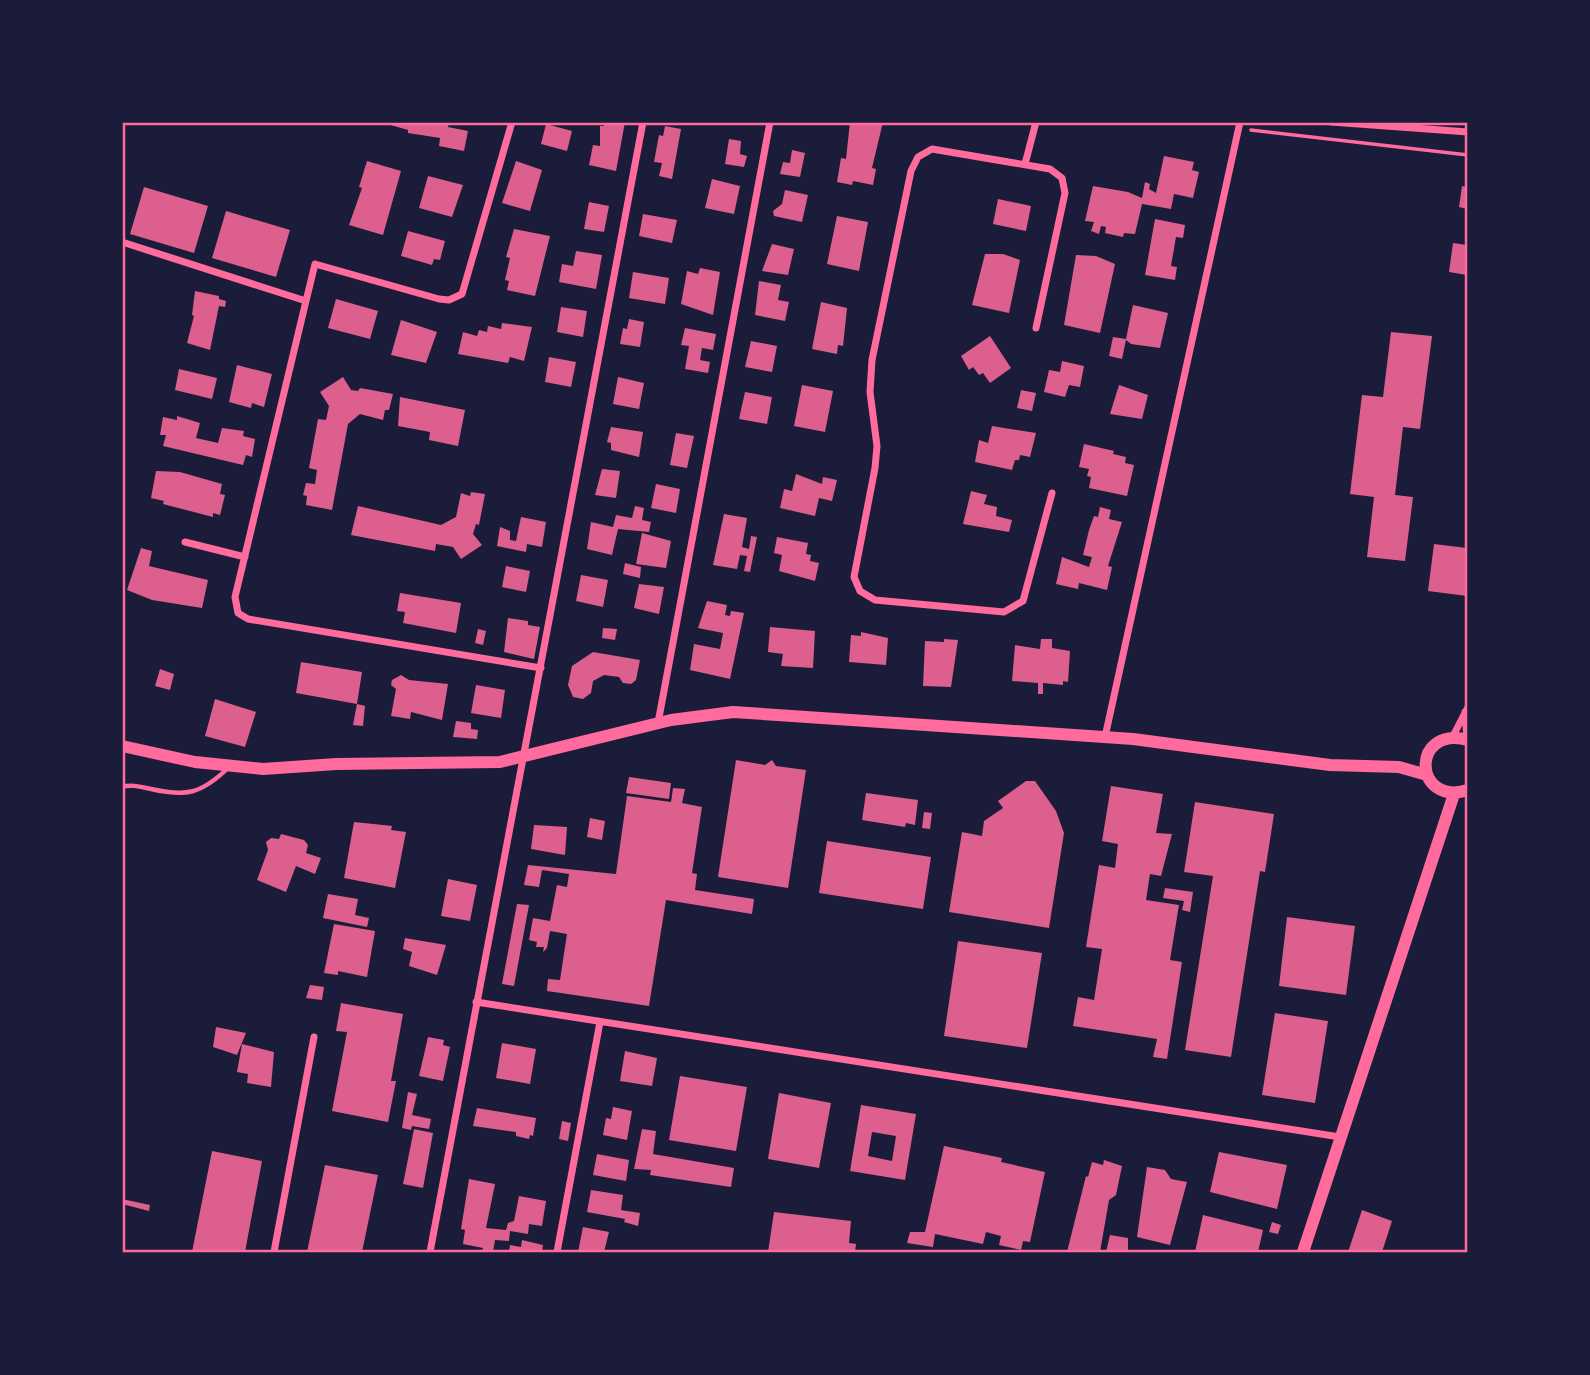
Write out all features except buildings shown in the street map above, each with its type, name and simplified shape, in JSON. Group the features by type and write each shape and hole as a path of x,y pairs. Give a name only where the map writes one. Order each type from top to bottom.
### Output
{"street":[{"path":"512,122 467,286 462,294 449,300 439,299 315,264 234,605 238,612 248,619 541,668"},
{"path":"430,1252 643,122"},
{"path":"657,723 770,122"},
{"path":"1025,164 1036,122"},
{"path":"1331,122 1468,132"},
{"path":"1105,737 1239,125"},
{"path":"1036,328 1065,193 1062,178 1049,169 932,149 918,157 911,171 872,360 870,393 877,446 854,577 860,591 875,600 1004,612 1023,601 1052,493"},
{"path":"122,242 306,301"},
{"path":"185,542 245,557"},
{"path":"1399,767 1428,751 1438,740 1453,736 1467,740 1466,709"},
{"path":"1453,736 1466,709"},
{"path":"122,746 229,767 263,769 336,764 481,763 522,758 691,716 733,712 1105,737 1330,765 1399,767 1427,775"},
{"path":"1428,751 1424,766 1439,791 1445,819"},
{"path":"1439,791 1454,794 1468,790"},
{"path":"1303,1252 1454,794"},
{"path":"476,1002 1340,1137"},
{"path":"557,1252 600,1022"},
{"path":"274,1252 314,1037"}],"lane":[{"path":"122,787 134,785 183,795 214,781 229,767"}],"path":[{"path":"1239,125 1468,155"}]}
